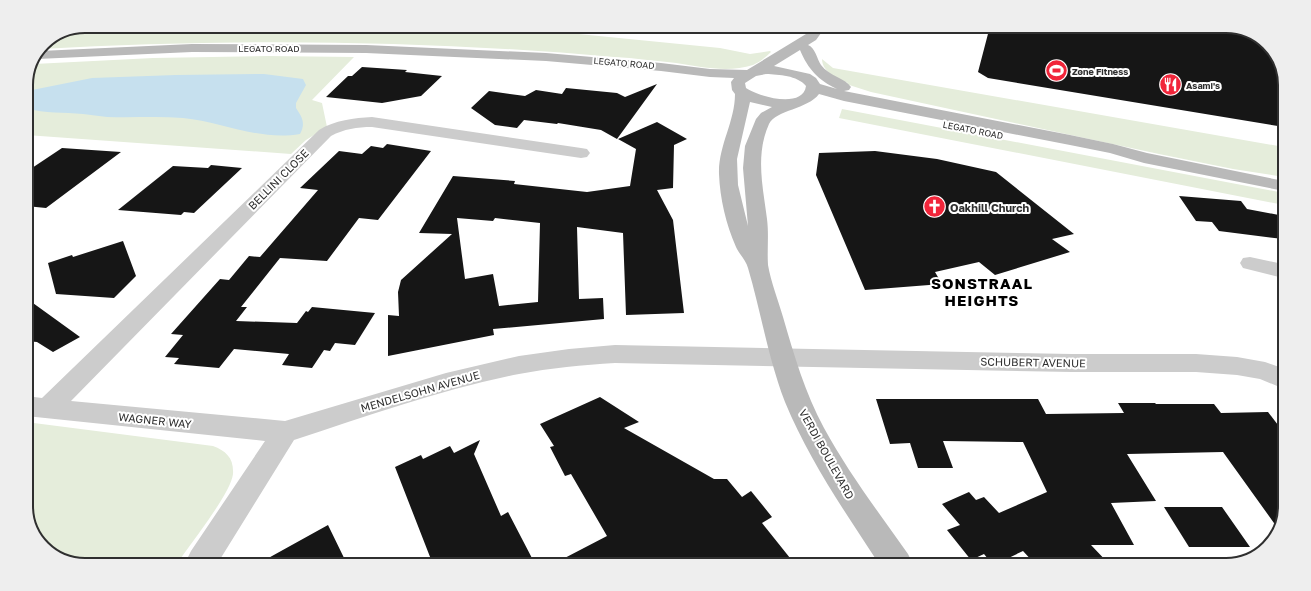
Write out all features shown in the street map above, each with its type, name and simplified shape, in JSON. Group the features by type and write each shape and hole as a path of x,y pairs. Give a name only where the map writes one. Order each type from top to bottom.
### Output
{"street":[{"path":"741,92 738,82 812,38"},
{"path":"797,101 810,96 813,91 813,87 810,82 800,76 799,62 812,38"},
{"path":"812,38 812,64 822,75 834,83 850,89 963,118"},
{"name":"LEGATO ROAD","path":"43,56 161,49 382,49 500,56 546,57 600,61 710,73 751,73 776,70 800,76"},
{"name":"LEGATO ROAD","path":"500,56 515,59 592,66 705,81 741,92 750,98 768,103 797,101 839,105 1107,155 1144,158"},
{"name":"LEGATO ROAD","path":"813,87 844,96 963,118 1098,146 1144,158 1278,185"},
{"name":"VERDI BOULEVARD","path":"741,92 744,105 741,119 730,149 728,170 732,201 746,249 758,265"},
{"name":"VERDI BOULEVARD","path":"797,101 767,116 762,122 753,146 752,168 759,235 758,265 782,356 798,401 813,433 842,483 893,558"},
{"name":"BELLINI CLOSE","path":"36,407 325,133 333,128 359,122 372,122 581,153"},
{"path":"1250,263 1278,270"},
{"name":"MENDELSOHN AVENUE","path":"285,432 446,382 519,365 569,358 615,354 782,356"},
{"name":"SCHUBERT AVENUE","path":"782,356 1072,363 1196,363 1237,366 1265,371 1278,377"},
{"name":"WAGNER WAY","path":"36,407 285,432"},
{"path":"204,558 285,432"}],"green space":[{"path":"86,33 568,33 720,48 750,54 771,52 753,65 734,69 725,69 705,68 637,59 542,51 399,44 256,42 113,45 49,49 65,37"},
{"path":"268,56 354,57 312,100 322,103 327,127 306,140 291,154 33,136 33,82 37,64 153,58"},
{"path":"822,59 833,68 1278,146 1278,176 1233,169 1159,154 871,92 846,84 848,83 831,74 823,64"},
{"path":"842,109 1278,192 1278,204 839,118"},
{"path":"33,423 213,446 222,450 231,459 233,474 231,482 210,518 181,558 86,558 75,557 59,551 42,535 38,529 34,516"}],"water":[{"path":"264,74 303,79 306,85 296,103 296,108 303,123 302,130 300,134 270,135 183,118 107,117 33,110 33,90 92,78"}],"building":[{"path":"988,33 1236,34 1252,40 1265,51 1273,62 1278,82 1278,126 988,78 978,72"},
{"path":"362,67 407,70 405,72 442,76 421,96 382,103 326,97 348,76 352,76"},
{"path":"657,84 617,139 601,130 558,123 524,120 517,128 495,125 471,108 489,91 525,96 536,90 562,94 566,88 617,93 625,97"},
{"path":"657,122 687,139 674,145 673,188 657,190 673,220 684,313 626,315 623,233 577,227 579,299 603,298 604,319 493,329 494,335 388,356 388,315 399,316 398,292 401,280 452,234 419,233 453,176 515,181 514,184 587,192 630,186 636,149 618,139","holes":["457,218 493,221 495,218 540,223 538,302 499,306 493,274 465,279"]},
{"path":"387,144 431,151 378,220 359,218 327,261 280,258 241,307 247,307 236,321 297,323 306,311 308,312 312,307 375,313 355,345 335,343 330,351 324,350 312,368 282,365 289,354 234,349 219,368 174,364 179,358 165,357 183,335 171,334 220,279 229,280 249,256 260,257 318,190 300,188 339,151 362,154 371,146 383,148"},
{"path":"62,148 121,152 46,208 33,207 33,167"},
{"name":"Oakhill Church","path":"875,151 937,159 996,172 1074,234 1052,239 1070,252 995,275 979,262 935,272 942,284 865,290 816,175 819,153"},
{"path":"211,165 242,168 194,213 184,212 181,215 118,210 173,166 208,168"},
{"path":"1179,196 1241,201 1247,209 1278,215 1278,238 1219,231 1212,222 1196,221"},
{"path":"123,241 136,276 114,298 56,294 48,263 72,255 73,257"},
{"path":"33,303 80,337 53,352 37,342 33,342"},
{"path":"600,397 639,422 624,428 714,479 727,479 742,497 751,491 772,517 762,523 790,558 565,558 607,536 571,474 565,476 550,447 554,446 540,424"},
{"path":"876,399 1038,399 1046,414 1124,413 1118,403 1214,404 1221,413 1268,412 1278,425 1277,516 1275,524 1223,452 1127,454 1156,501 1111,503 1134,545 1091,545 1103,558 1029,558 1023,551 1008,558 987,558 984,554 975,558 969,558 947,530 960,525 942,504 969,492 976,500 984,497 999,513 1047,492 1023,442 943,441 953,468 918,468 910,443 890,444"},
{"path":"480,440 474,454 501,516 508,512 532,558 430,558 395,467 421,455 423,459 450,446 454,453"},
{"path":"1164,507 1222,507 1250,547 1189,547"},
{"path":"328,525 344,558 268,558"}],"place":[{"name":"Zone Fitness","path":"1057,71"},
{"name":"Asami's","path":"1170,85"},
{"name":"Oakhill Church","path":"935,207"}],"district":[{"name":"SONSTRAAL HEIGHTS","path":"982,292"}]}
